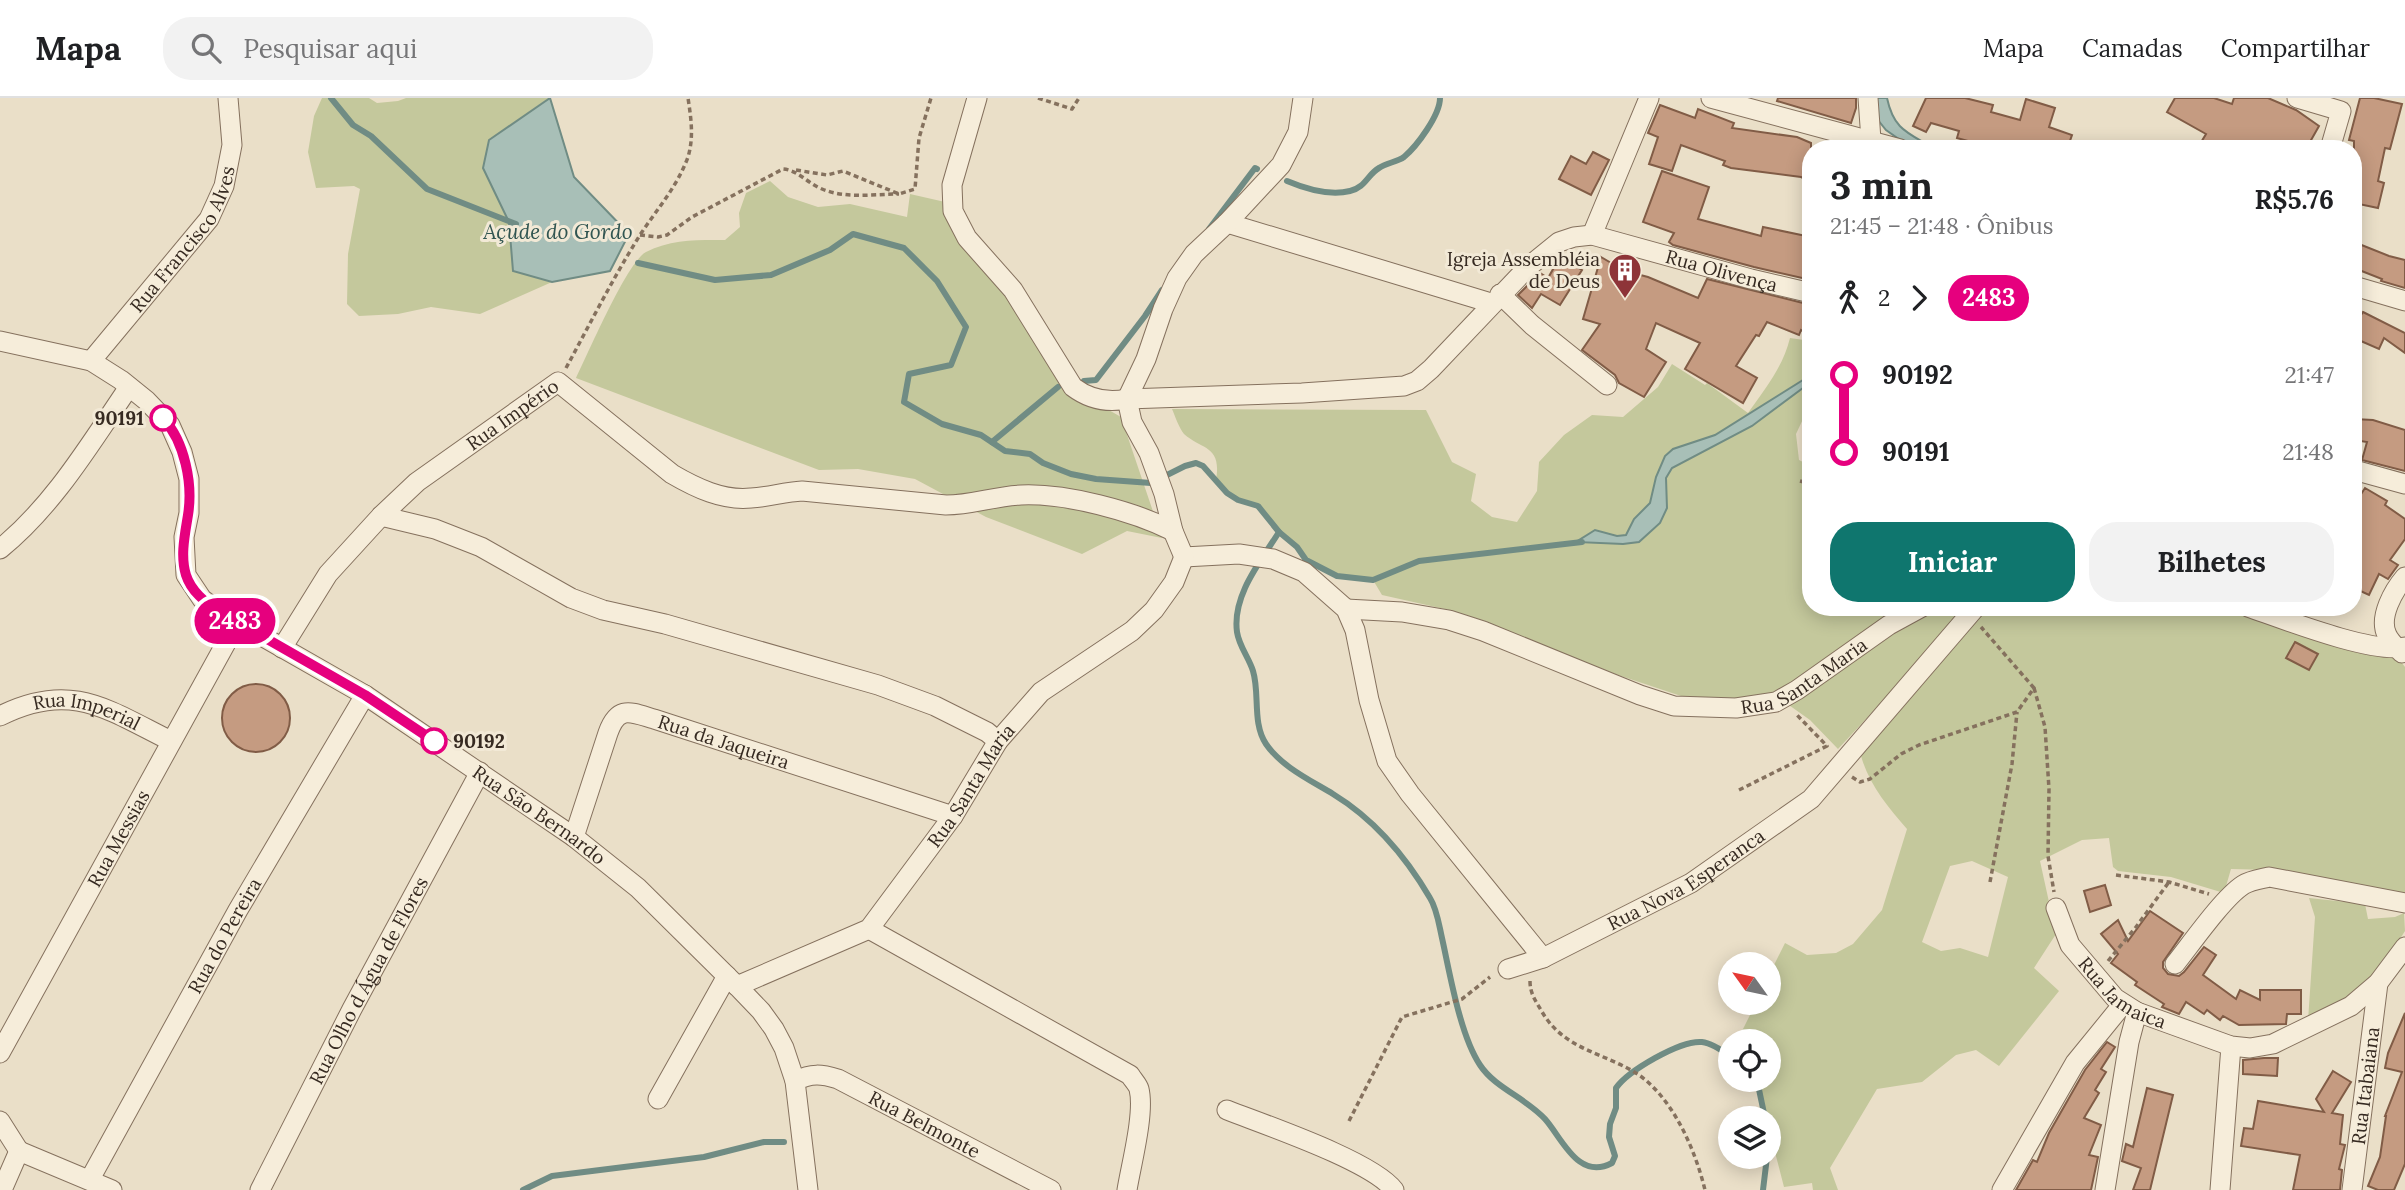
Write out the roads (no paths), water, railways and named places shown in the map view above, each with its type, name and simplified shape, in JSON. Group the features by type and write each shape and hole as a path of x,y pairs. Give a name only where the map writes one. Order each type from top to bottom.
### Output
{"street":[{"name":"Rua Francisco Alves","path":"90,361 209,219 224,186 232,145 228,98"},
{"name":"Rua Olivença","path":"977,98 952,185 953,211 967,238 1013,290 1073,387 1081,393 1104,401 1405,386 1417,381 1431,369 1528,267 1559,242 1574,237 1592,235 1802,291"},
{"path":"1303,98 1298,132 1281,165 1194,254 1177,278 1128,399 1132,422 1154,466 1173,531 1184,557 1250,556 1273,559 1304,572 1346,609 1355,631 1369,700 1387,761 1536,960"},
{"path":"1592,235 1649,98"},
{"path":"1711,98 1871,140 1868,98"},
{"path":"2297,98 2341,111 2333,140"},
{"path":"1227,223 1495,299 1608,385"},
{"path":"2362,288 2405,301"},
{"name":"Rua São Bernardo","path":"0,341 90,361 106,369 147,401 170,425 182,452 189,479 189,513 184,537 186,575 202,599 237,623 365,695 574,838 638,888 732,981 761,1012 784,1048 795,1081 804,1187"},
{"name":"Rua Império","path":"282,648 328,574 416,482 558,382 672,474 723,496 754,498 778,492 802,491 956,505 1019,495 1050,495 1148,518 1173,531"},
{"path":"0,549 25,529 59,489 129,387"},
{"path":"2362,472 2405,484"},
{"path":"381,516 435,529 481,547 571,597 603,610 665,624 878,685 935,706 987,732 999,741"},
{"name":"Rua Santa Maria","path":"869,929 953,816 999,741 1041,692 1132,631 1154,610 1174,582 1184,557"},
{"path":"2403,651 2387,636 2385,626 2389,602 2405,577"},
{"name":"Rua Santa Maria","path":"1346,609 1402,612 1449,620 1674,706 1736,708 1776,702 1906,616"},
{"name":"Rua Nova Esperanca","path":"1508,969 1536,960 1691,883 1811,799 1969,616"},
{"path":"2276,616 2368,646 2403,651"},
{"name":"Rua Messias","path":"0,1053 237,623"},
{"name":"Rua do Pereira","path":"90,1179 238,910 365,695"},
{"name":"Rua Imperial","path":"0,716 44,700 68,699 97,704 172,741"},
{"name":"Rua da Jaqueira","path":"574,838 612,720 621,713 654,719 953,816"},
{"name":"Rua Olho d Água de Flores","path":"260,1190 352,1009 480,772"},
{"path":"2175,964 2228,899 2243,885 2269,877 2405,903"},
{"name":"Rua Jamaica","path":"2056,908 2070,945 2095,976 2130,1008 2231,1046 2250,1048 2273,1044 2351,1006 2378,983 2405,947"},
{"path":"658,1099 732,981 869,929 1130,1075 1139,1088 1139,1104 1138,1130 1127,1190"},
{"name":"Rua Itabaiana","path":"2353,1190 2378,983"},
{"path":"2002,1190 2075,1063 2130,1008"},
{"path":"2105,1190 2129,1042 2130,1008"},
{"path":"2220,1190 2231,1046"},
{"name":"Rua Belmonte","path":"795,1081 809,1075 821,1074 838,1079 1051,1190"},
{"path":"1227,1110 1366,1168 1385,1179 1394,1190"},
{"path":"0,1121 19,1151 112,1190"},
{"path":"2,1190 19,1151"}],"water":[{"name":"Açude do Gordo","path":"550,98 574,177 629,234 610,271 552,282 513,271 509,222 483,168 489,140"},
{"path":"1872,98 1887,98 1898,124 1919,140 1900,140 1878,120"},
{"path":"1802,381 1802,389 1752,426 1672,468 1666,478 1667,508 1660,523 1639,542 1576,542 1595,530 1617,536 1626,535 1634,519 1650,503 1656,477 1665,456 1673,449 1715,435"}],"waterway":[{"path":"331,98 353,125 371,136 427,189 516,224"},
{"path":"1287,181 1326,192 1355,189 1375,171 1401,159 1409,152 1432,121 1440,98"},
{"path":"1209,229 1255,168 1257,169"},
{"path":"638,263 715,280 771,275 830,250 853,234 904,248 937,281 966,327 951,365 909,374 904,402 942,424 981,435 1005,451 1030,454 1043,463 1071,474 1096,479 1151,483 1196,463 1203,466 1227,493 1238,500 1258,506 1306,560 1337,576 1373,580 1419,561 1582,542"},
{"path":"1084,381 1096,380 1162,290"},
{"path":"992,442 1058,387"},
{"path":"1279,532 1249,579 1237,618 1238,637 1255,680 1262,736 1266,744 1288,766 1348,804 1375,827 1400,854 1421,883 1436,912 1456,1004 1467,1038 1486,1073 1545,1119 1580,1162 1600,1167 1612,1163 1615,1156 1609,1137 1610,1124 1616,1108 1616,1088 1622,1081 1655,1058 1681,1046 1702,1042 1718,1048"},
{"path":"1760,1092 1762,1106"},
{"path":"523,1190 552,1176 704,1157 764,1142 784,1142"},
{"path":"1763,1190 1766,1169"}],"place":[{"name":"Igreja Assembléia de Deus","path":"1625,300"},
{"name":"90191","path":"163,418"},
{"name":"90192","path":"434,741"}]}
